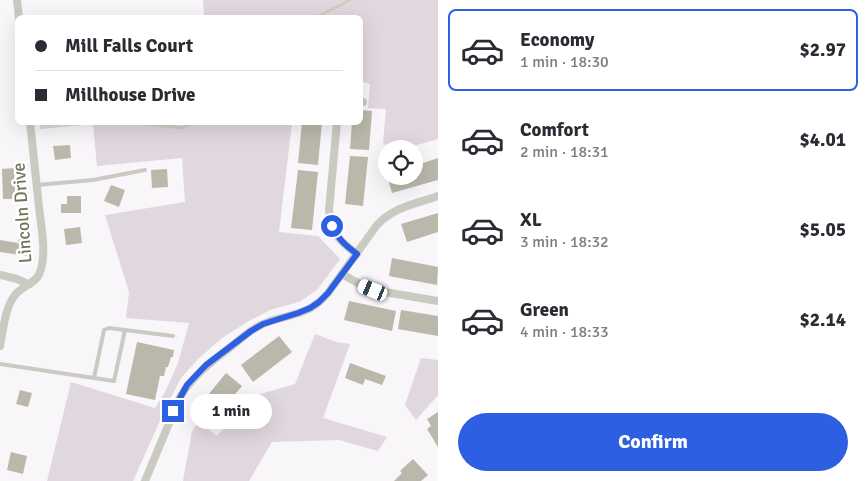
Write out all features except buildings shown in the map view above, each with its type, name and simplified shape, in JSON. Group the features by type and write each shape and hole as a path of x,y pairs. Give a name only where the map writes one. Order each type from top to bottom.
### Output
{"street":[{"path":"17,0 19,15"},
{"name":"Lincoln Drive","path":"0,346 8,308 14,296 35,280 39,275 44,260 30,125"},
{"path":"337,125 329,210 330,218 338,239 357,254"},
{"path":"144,481 180,397 196,374 251,331 263,324 310,308 328,293 383,218 391,212 438,196"},
{"path":"342,274 373,290 438,301"},
{"path":"0,275 28,284"}],"lane":[{"path":"37,185 93,180 144,170"},
{"path":"94,378 104,330 109,328 173,336"},
{"path":"0,364 114,381 125,330"}],"shaded area":[{"path":"203,0 438,0 438,139 423,143 423,140 383,140 386,109 368,108 370,84 363,82 363,15 204,15"},
{"path":"40,125 82,125 40,129"},
{"path":"93,125 292,125 279,232 318,236 340,259 317,290 299,302 270,310 249,321 222,338 198,359 181,378 133,481 47,481 71,382 155,408 165,392 178,363 189,323 126,318 129,292 105,215 185,202 182,158 97,166"},
{"path":"315,334 336,342 350,344 323,418 387,437 378,451 339,440 272,442 249,481 183,481 192,431 199,421 217,436 251,397 295,384"},
{"path":"421,358 438,360 438,395 416,420 405,405"}],"waterway":[{"path":"321,15 350,0"},
{"path":"155,125 182,128 186,125"}],"route":[{"path":"173,411 187,385 206,365 251,331 263,324 310,308 328,293 357,254 338,239 332,226"}]}
